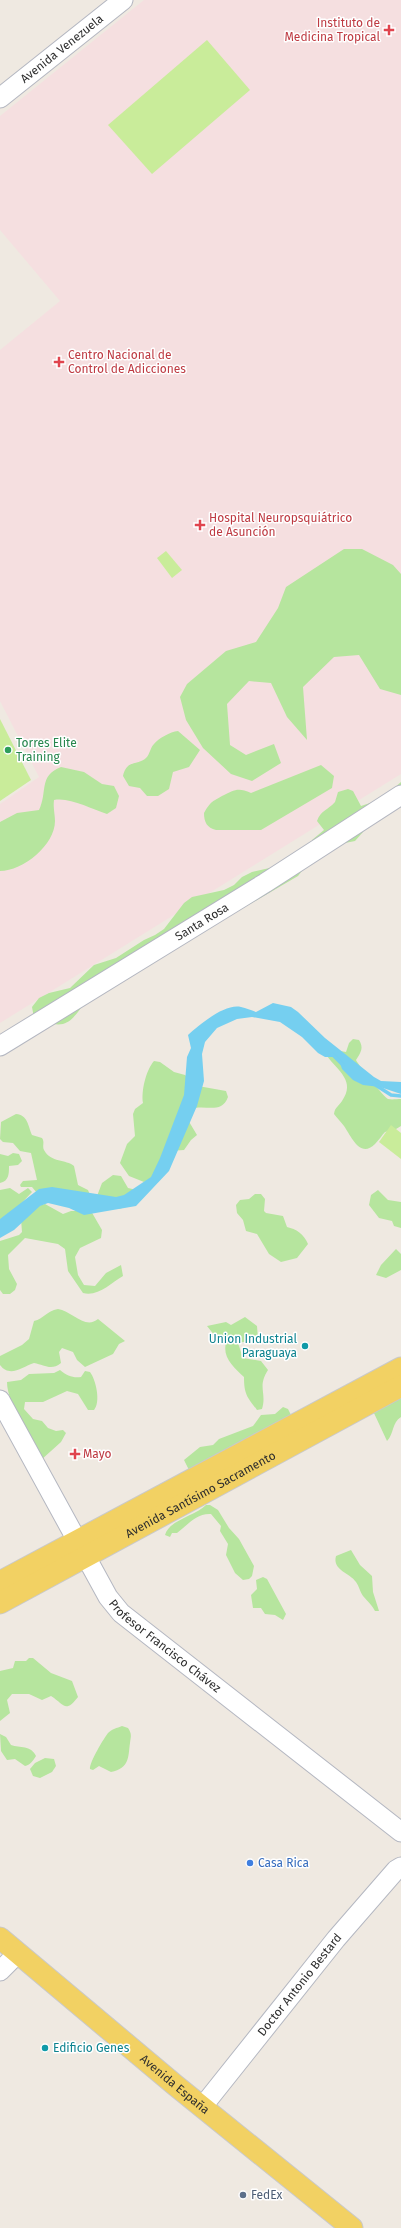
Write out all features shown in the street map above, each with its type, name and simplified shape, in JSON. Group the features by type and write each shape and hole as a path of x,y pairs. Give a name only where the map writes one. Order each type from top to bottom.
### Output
{"main road":[{"name":"Avenida Santísimo Sacramento","path":"0,1602 81,1549 395,1380"},
{"name":"Avenida Santísimo Sacramento","path":"0,1582 81,1549"},
{"name":"Avenida España","path":"0,1938 352,2228"}],"street":[{"name":"Avenida Venezuela","path":"0,98 123,0"},
{"name":"Santa Rosa","path":"0,1046 265,883 401,795"},
{"name":"Profesor Francisco Chávez","path":"0,1400 108,1597 127,1618 401,1832"},
{"name":"Doctor Antonio Bestard","path":"203,2106 349,1923 401,1867"},
{"path":"0,1971 18,1953"}],"shaded area":[{"name":"Hospital Neuropsquiátrico de Asunción","path":"144,0 401,0 401,774 0,1023 0,804 39,777 0,701 0,350 60,301 0,230 0,116"}],"green space":[{"path":"207,40 250,90 152,174 108,125"},
{"path":"344,549 362,549 393,565 401,574 401,695 380,689 359,655 334,657 303,687 307,740 287,717 271,683 249,681 227,704 230,745 246,755 274,744 281,763 252,781 231,774 203,748 186,720 180,697 187,684 226,651 256,642 278,608 286,587"},
{"path":"166,551 182,570 172,578 157,558"},
{"name":"Torres Elite Training","path":"0,719 31,780 0,801"},
{"path":"178,731 200,750 189,767 173,772 169,789 158,796 147,796 140,788 129,786 123,776 127,767 146,758 153,746 159,740 168,734"},
{"path":"321,765 334,776 332,788 261,830 216,830 210,828 205,822 204,813 208,806 226,794 239,790 251,793"},
{"path":"61,767 84,772 102,784 114,786 119,796 116,808 107,814 67,800 54,800 54,830 44,847 28,862 9,870 0,871 0,822 17,813 39,810 42,803 46,780 49,775"},
{"path":"401,782 401,801 367,822 363,832 355,841 340,844 313,845 312,840 324,830 317,821 323,812 335,802 338,792 348,789 353,791 361,806 382,799"},
{"path":"293,856 305,867 298,876 87,999 70,1020 65,1023 53,1024 34,1018 32,1007 39,998 49,993 70,988 94,965 116,958 144,940 155,935 164,929 184,903 192,897 224,890 234,885 242,877 252,872 274,867 283,860"},
{"path":"353,1039 359,1040 362,1048 356,1060 372,1081 388,1099 401,1099 401,1126 385,1132 375,1144 370,1148 365,1149 360,1148 356,1144 334,1114 336,1108 346,1094 347,1088 344,1077 327,1056 335,1050 346,1052 349,1043"},
{"path":"154,1061 160,1062 174,1072 185,1075 198,1086 226,1091 228,1097 219,1107 195,1108 188,1120 197,1135 191,1140 184,1150 169,1151 155,1178 144,1182 129,1176 120,1163 127,1144 135,1136 133,1114 135,1109 143,1103 145,1081"},
{"path":"16,1114 23,1116 32,1135 42,1138 43,1148 47,1154 54,1159 67,1162 74,1166 78,1185 88,1190 90,1195 37,1193 32,1187 21,1187 20,1185 23,1181 37,1180 31,1153 20,1151 13,1143 3,1142 0,1139 1,1122"},
{"path":"391,1125 401,1133 401,1159 379,1142"},
{"path":"13,1153 19,1154 22,1161 18,1165 9,1166 9,1174 7,1179 0,1183 0,1154 8,1156"},
{"path":"113,1175 121,1176 128,1188 137,1190 127,1204 120,1209 111,1206 97,1196 102,1183"},
{"path":"10,1188 19,1194 28,1188 32,1192 0,1226 0,1190"},
{"path":"378,1190 388,1200 401,1202 401,1228 394,1226 392,1221 379,1218 369,1205 371,1195"},
{"path":"255,1194 261,1194 265,1199 264,1211 266,1213 283,1216 287,1227 299,1232 306,1240 308,1244 297,1258 281,1262 269,1254 257,1234 246,1231 243,1220 237,1213 236,1205 240,1200 249,1199"},
{"path":"45,1204 63,1214 71,1211 91,1211 102,1230 101,1238 80,1248 75,1257 78,1275 84,1285 95,1286 106,1273 121,1265 123,1276 99,1291 89,1294 83,1293 68,1271 65,1249 58,1244 25,1238 8,1255 9,1269 17,1284 15,1290 10,1294 3,1294 0,1290 0,1241 19,1235 22,1232 21,1219 38,1206"},
{"path":"396,1249 401,1254 401,1270 386,1278 376,1275 381,1265"},
{"path":"58,1309 63,1310 83,1321 93,1322 98,1319 125,1341 119,1344 113,1354 85,1367 77,1360 73,1352 62,1348 59,1352 61,1363 54,1367 34,1363 12,1371 4,1369 0,1365 0,1356 22,1345 29,1339 34,1321 40,1319 51,1311"},
{"path":"245,1317 257,1326 258,1339 238,1343 243,1358 261,1361 268,1370 263,1381 264,1399 262,1409 257,1410 247,1395 244,1377 227,1358 225,1348 226,1343 220,1337 215,1336 207,1326 226,1322 231,1325"},
{"path":"60,1370 70,1376 75,1377 81,1377 85,1371 90,1372 96,1385 97,1402 94,1410 88,1410 78,1394 67,1391 43,1402 25,1402 24,1409 33,1419 42,1421 48,1428 56,1431 63,1430 66,1433 61,1442 41,1460 15,1411 8,1391 7,1382 21,1380 29,1374 54,1373"},
{"path":"401,1393 401,1417 394,1425 391,1435 387,1441 373,1411"},
{"path":"283,1407 288,1409 292,1417 190,1472 184,1460 200,1447 213,1445 219,1439 253,1426 261,1415 275,1414"},
{"path":"206,1505 210,1505 218,1510 229,1528 239,1539 254,1566 252,1576 249,1579 243,1580 235,1573 226,1555 228,1544 220,1531 221,1526 211,1514 197,1517 177,1533 172,1533 170,1537 165,1535 167,1530 177,1522"},
{"path":"351,1550 360,1565 372,1576 373,1592 379,1611 375,1611 362,1594 356,1582 339,1568 335,1561 336,1556"},
{"path":"263,1577 267,1579 286,1614 283,1620 275,1615 265,1614 261,1608 253,1608 251,1595 257,1589 256,1580"},
{"path":"29,1658 33,1658 51,1673 72,1681 78,1697 70,1705 64,1706 51,1696 42,1700 29,1694 12,1694 7,1700 10,1713 0,1721 0,1671 13,1668 15,1661 26,1661"},
{"path":"122,1726 128,1728 131,1735 128,1757 125,1765 122,1768 111,1772 99,1766 93,1770 90,1769 94,1756 108,1733"},
{"path":"0,1734 6,1737 11,1745 28,1748 34,1752 36,1756 33,1761 25,1766 15,1759 7,1760 1,1751"},
{"path":"45,1758 54,1759 56,1766 52,1772 40,1778 33,1776 30,1769 35,1763"}],"water":[{"path":"273,1003 291,1007 298,1012 325,1038 374,1077 381,1081 401,1082 401,1094 380,1087 363,1085 353,1080 342,1069 339,1060 336,1057 325,1057 318,1053 302,1037 280,1022 252,1017 237,1019 217,1028 205,1042 202,1054 204,1081 197,1106 169,1171 136,1206 84,1215 69,1208 48,1203 40,1206 14,1230 0,1238 0,1219 39,1189 52,1187 116,1197 124,1195 151,1177 160,1158 184,1095 187,1057 191,1048 188,1035 220,1011 228,1008 241,1007 256,1012"}],"waterway":[{"path":"332,1054 343,1065"},
{"path":"374,1084 391,1095 401,1096"}],"place":[{"name":"Instituto de Medicina Tropical","path":"389,30"},
{"name":"Centro Nacional de Control de Adicciones","path":"59,362"},
{"name":"Hospital Neuropsquiátrico de Asunción","path":"200,525"},
{"name":"Torres Elite Training","path":"8,750"},
{"name":"Union Industrial Paraguaya","path":"305,1346"},
{"name":"Mayo","path":"75,1454"},
{"name":"Casa Rica","path":"250,1863"},
{"name":"Edificio Genes","path":"45,2048"},
{"name":"FedEx","path":"243,2195"}]}
